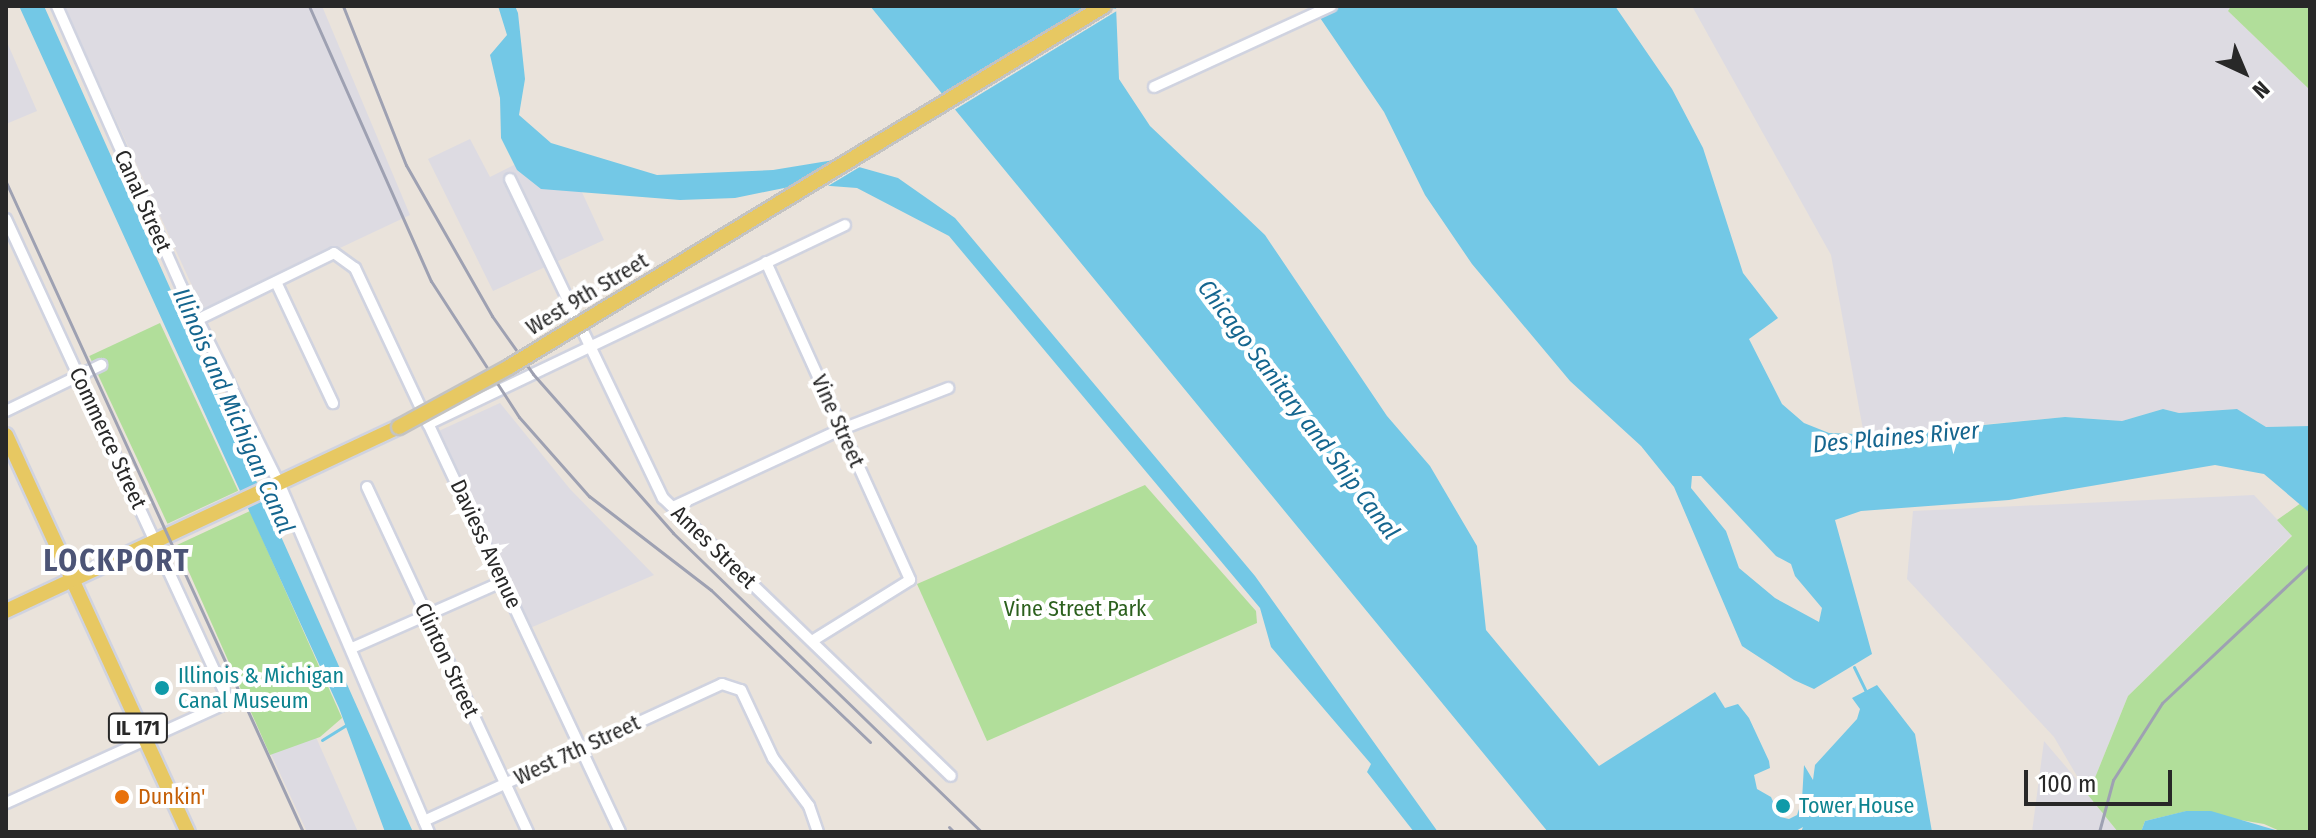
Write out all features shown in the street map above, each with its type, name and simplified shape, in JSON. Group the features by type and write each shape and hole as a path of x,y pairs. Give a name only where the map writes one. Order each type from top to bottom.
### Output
{"main road":[{"name":"West 9th Street","path":"6,611 280,485 399,427 509,367 1104,6"},
{"name":"IL 171","path":"6,435 143,740 188,832"}],"street":[{"name":"Canal Street","path":"57,6 181,286 201,318 280,485 429,832"},
{"path":"1154,87 1331,6"},
{"name":"Ames Street","path":"510,179 663,498 951,776"},
{"name":"Commerce Street","path":"6,219 229,702 143,740"},
{"name":"West 9th Street","path":"428,424 845,225"},
{"name":"Daviess Avenue","path":"276,282 334,253 346,259 504,581 620,832"},
{"name":"Vine Street","path":"766,262 910,580 812,641"},
{"path":"201,318 276,282 333,403"},
{"path":"6,411 101,365"},
{"path":"673,507 842,429 948,388"},
{"name":"Clinton Street","path":"367,487 528,832"},
{"path":"352,648 504,581"},
{"name":"West 7th Street","path":"424,821 722,684 732,684 741,690 773,758 809,806 818,832"},
{"path":"6,803 143,740"}],"shaded area":[{"path":"64,6 322,6 410,215 204,312"},
{"path":"1692,6 2231,6 2228,11 2310,90 2310,426 2266,427 2237,409 2179,413 2163,409 2122,421 2065,417 1864,435 1831,255"},
{"path":"6,40 37,111 6,124"},
{"path":"470,139 490,177 532,156 574,175 604,240 493,291 428,159"},
{"path":"500,403 570,489 654,575 523,631 430,435"},
{"path":"2254,495 2292,535 2128,696 2088,795 2118,832 2032,832 2044,741 2084,788 2054,737 1907,579 1913,511"},
{"path":"315,735 358,832 307,832 271,754"}],"green space":[{"path":"2231,6 2310,6 2310,90 2228,11"},
{"path":"160,323 238,491 167,524 89,356"},
{"name":"Vine Street Park","path":"1145,485 1256,611 1257,623 987,741 917,584"},
{"path":"2301,503 2310,513 2310,832 2282,832 2264,824 2187,811 2145,821 2141,832 2118,832 2088,795 2128,696 2292,536 2277,520"},
{"path":"250,511 342,718 320,737 270,755 177,545"}],"water":[{"name":"Illinois and Michigan Canal","path":"19,6 44,6 413,832 385,832 339,708"},
{"path":"498,6 515,6 518,13 525,79 519,115 551,143 657,175 773,170 834,160 898,178 955,218 1255,576 1438,832 1414,832 1367,772 1371,764 1271,647 1260,608 949,236 857,188 804,184 735,198 680,200 541,189 517,170 501,138 500,98 490,55 507,35"},
{"name":"Chicago Sanitary and Ship Canal","path":"870,6 1116,6 1119,79 1150,126 1265,235 1387,416 1430,466 1477,546 1486,630 1599,766 1715,692 1725,708 1738,704 1749,718 1770,768 1754,775 1757,789 1771,797 1780,817 1789,819 1797,815 1802,800 1804,765 1813,780 1815,765 1857,719 1860,709 1852,698 1877,685 1915,734 1932,832 1801,832 1803,827 1794,832 1548,832"},
{"name":"Des Plaines River","path":"1312,6 1615,6 1672,89 1703,148 1743,273 1778,318 1749,339 1782,404 1804,423 1829,433 1883,435 2065,417 2122,421 2163,409 2179,413 2237,409 2266,427 2310,426 2310,513 2264,474 2215,465 2009,500 1861,511 1835,520 1872,654 1814,689 1794,680 1742,646 1674,487 1641,446 1570,381 1472,264 1425,195 1384,112","holes":["1692,476 1701,476 1776,556 1791,564 1795,576 1822,608 1819,622 1775,598 1739,568 1726,531 1691,488"]},
{"path":"2186,811 2211,811 2282,832 2141,832 2145,821"}],"pier":[{"path":"1086,6 1120,9 951,112 938,96"},
{"path":"837,157 863,165 823,189 776,194"}],"waterway":[{"path":"1854,667 1866,692"},
{"path":"322,740 346,725"}],"railway":[{"path":"309,6 431,281 519,417 589,496 711,590 870,742"},
{"path":"343,6 406,165 492,316 533,374 673,533 982,832"},
{"path":"6,182 303,832"},
{"path":"2099,832 2113,780 2162,703 2310,564"},
{"path":"949,827 954,832"}],"place":[{"name":"Illinois & Michigan Canal Museum","path":"162,688"},
{"name":"Dunkin'","path":"122,797"},
{"name":"Tower House","path":"1783,806"}],"district":[{"name":"LOCKPORT","path":"117,561"}]}
